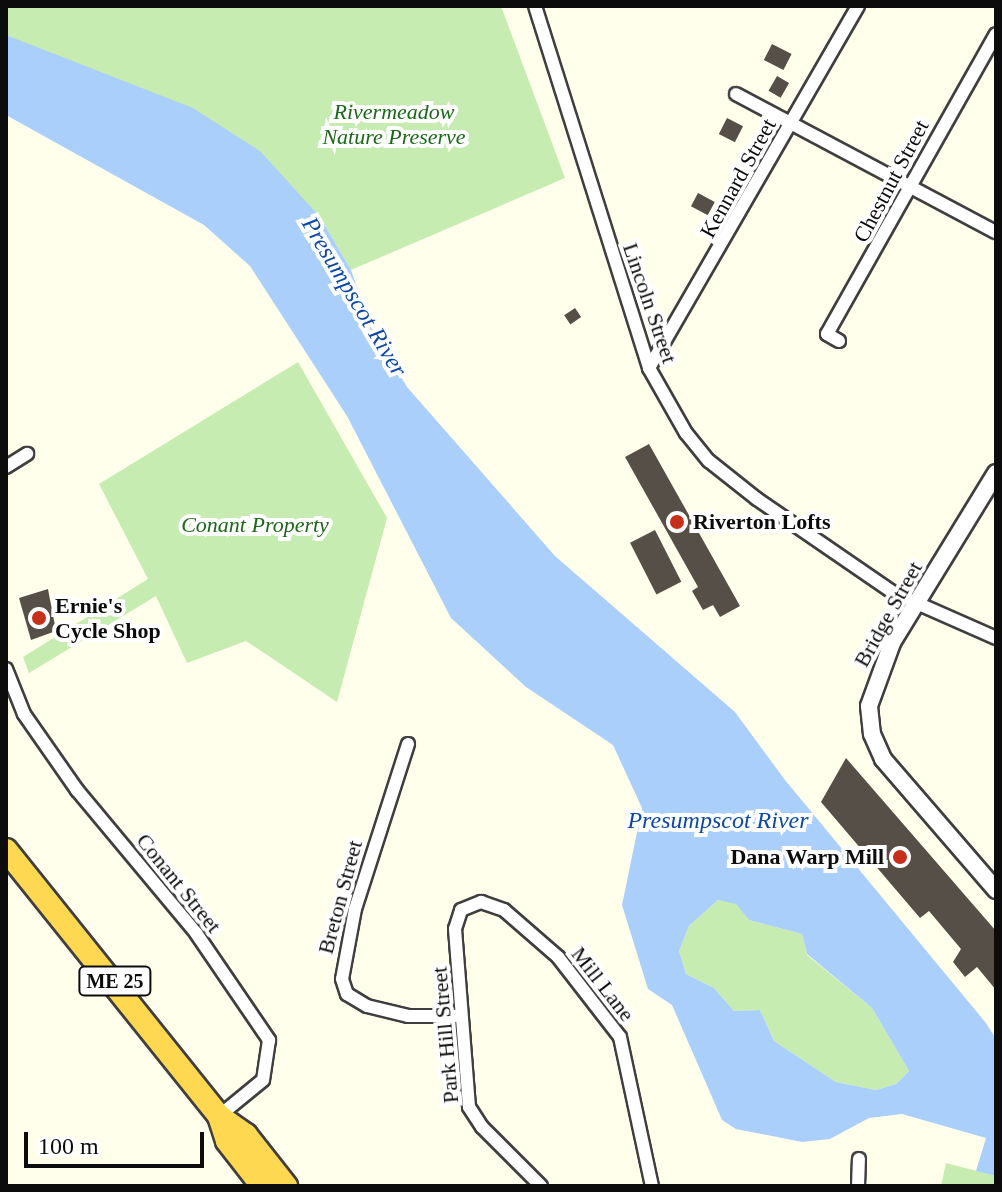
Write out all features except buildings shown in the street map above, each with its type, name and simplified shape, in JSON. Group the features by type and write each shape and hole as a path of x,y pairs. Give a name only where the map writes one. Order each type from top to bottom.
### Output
{"highway":[{"name":"ME 25","path":"6,850 219,1116"},
{"path":"219,1116 286,1186"},
{"path":"237,1138 262,1186"}],"street":[{"name":"Lincoln Street","path":"535,6 649,368 709,461 915,606 996,638"},
{"name":"Kennard Street","path":"649,368 858,6"},
{"name":"Chestnut Street","path":"839,341 827,334 996,34"},
{"path":"736,94 909,190 996,232"},
{"path":"6,467 27,454"},
{"name":"Bridge Street","path":"994,883 890,769 872,734 869,706 876,678 915,606 996,473"},
{"name":"Conant Street","path":"6,669 24,714 77,790 189,925 269,1040 263,1080 219,1116"},
{"name":"Breton Street","path":"408,744 355,909 342,979 347,994 367,1006 408,1016 461,1016"},
{"name":"Mill Lane","path":"469,907 493,905 522,924 606,1014 628,1065 652,1186"},
{"name":"Park Hill Street","path":"469,907 461,910 455,929 469,1107 482,1127 541,1186"},
{"path":"858,1186 859,1159"}],"green space":[{"name":"Rivermeadow Nature Preserve","path":"6,6 501,6 565,178 351,270 320,217 82,68 6,35"},
{"name":"Conant Property","path":"298,362 387,518 337,702 246,641 187,663 156,596 29,673 23,657 148,579 99,484"},
{"path":"718,900 736,903 749,920 802,934 807,955 872,1008 909,1071 896,1084 876,1090 836,1082 774,1041 760,1010 734,1011 714,988 686,974 679,951 689,926"},
{"path":"946,1163 996,1176 996,1186 941,1186"}],"water":[{"name":"Presumpscot River","path":"6,35 193,108 260,151 320,217 351,270 370,325 407,387 555,556 735,712 785,780 986,1023 996,1039 996,1176 976,1171 986,1138 902,1114 869,1118 830,1139 802,1142 736,1129 722,1120 672,1005 648,989 622,905 642,808 613,745 526,687 451,618 347,416 250,266 204,225 6,115","holes":["718,900 736,904 749,920 802,934 807,954 872,1008 909,1071 896,1084 876,1090 836,1082 774,1041 760,1010 734,1011 714,988 686,974 679,951 689,926"]}],"place":[{"name":"Riverton Lofts","path":"677,522"},
{"name":"Ernie's Cycle Shop","path":"39,618"},
{"name":"Dana Warp Mill","path":"900,857"}]}
